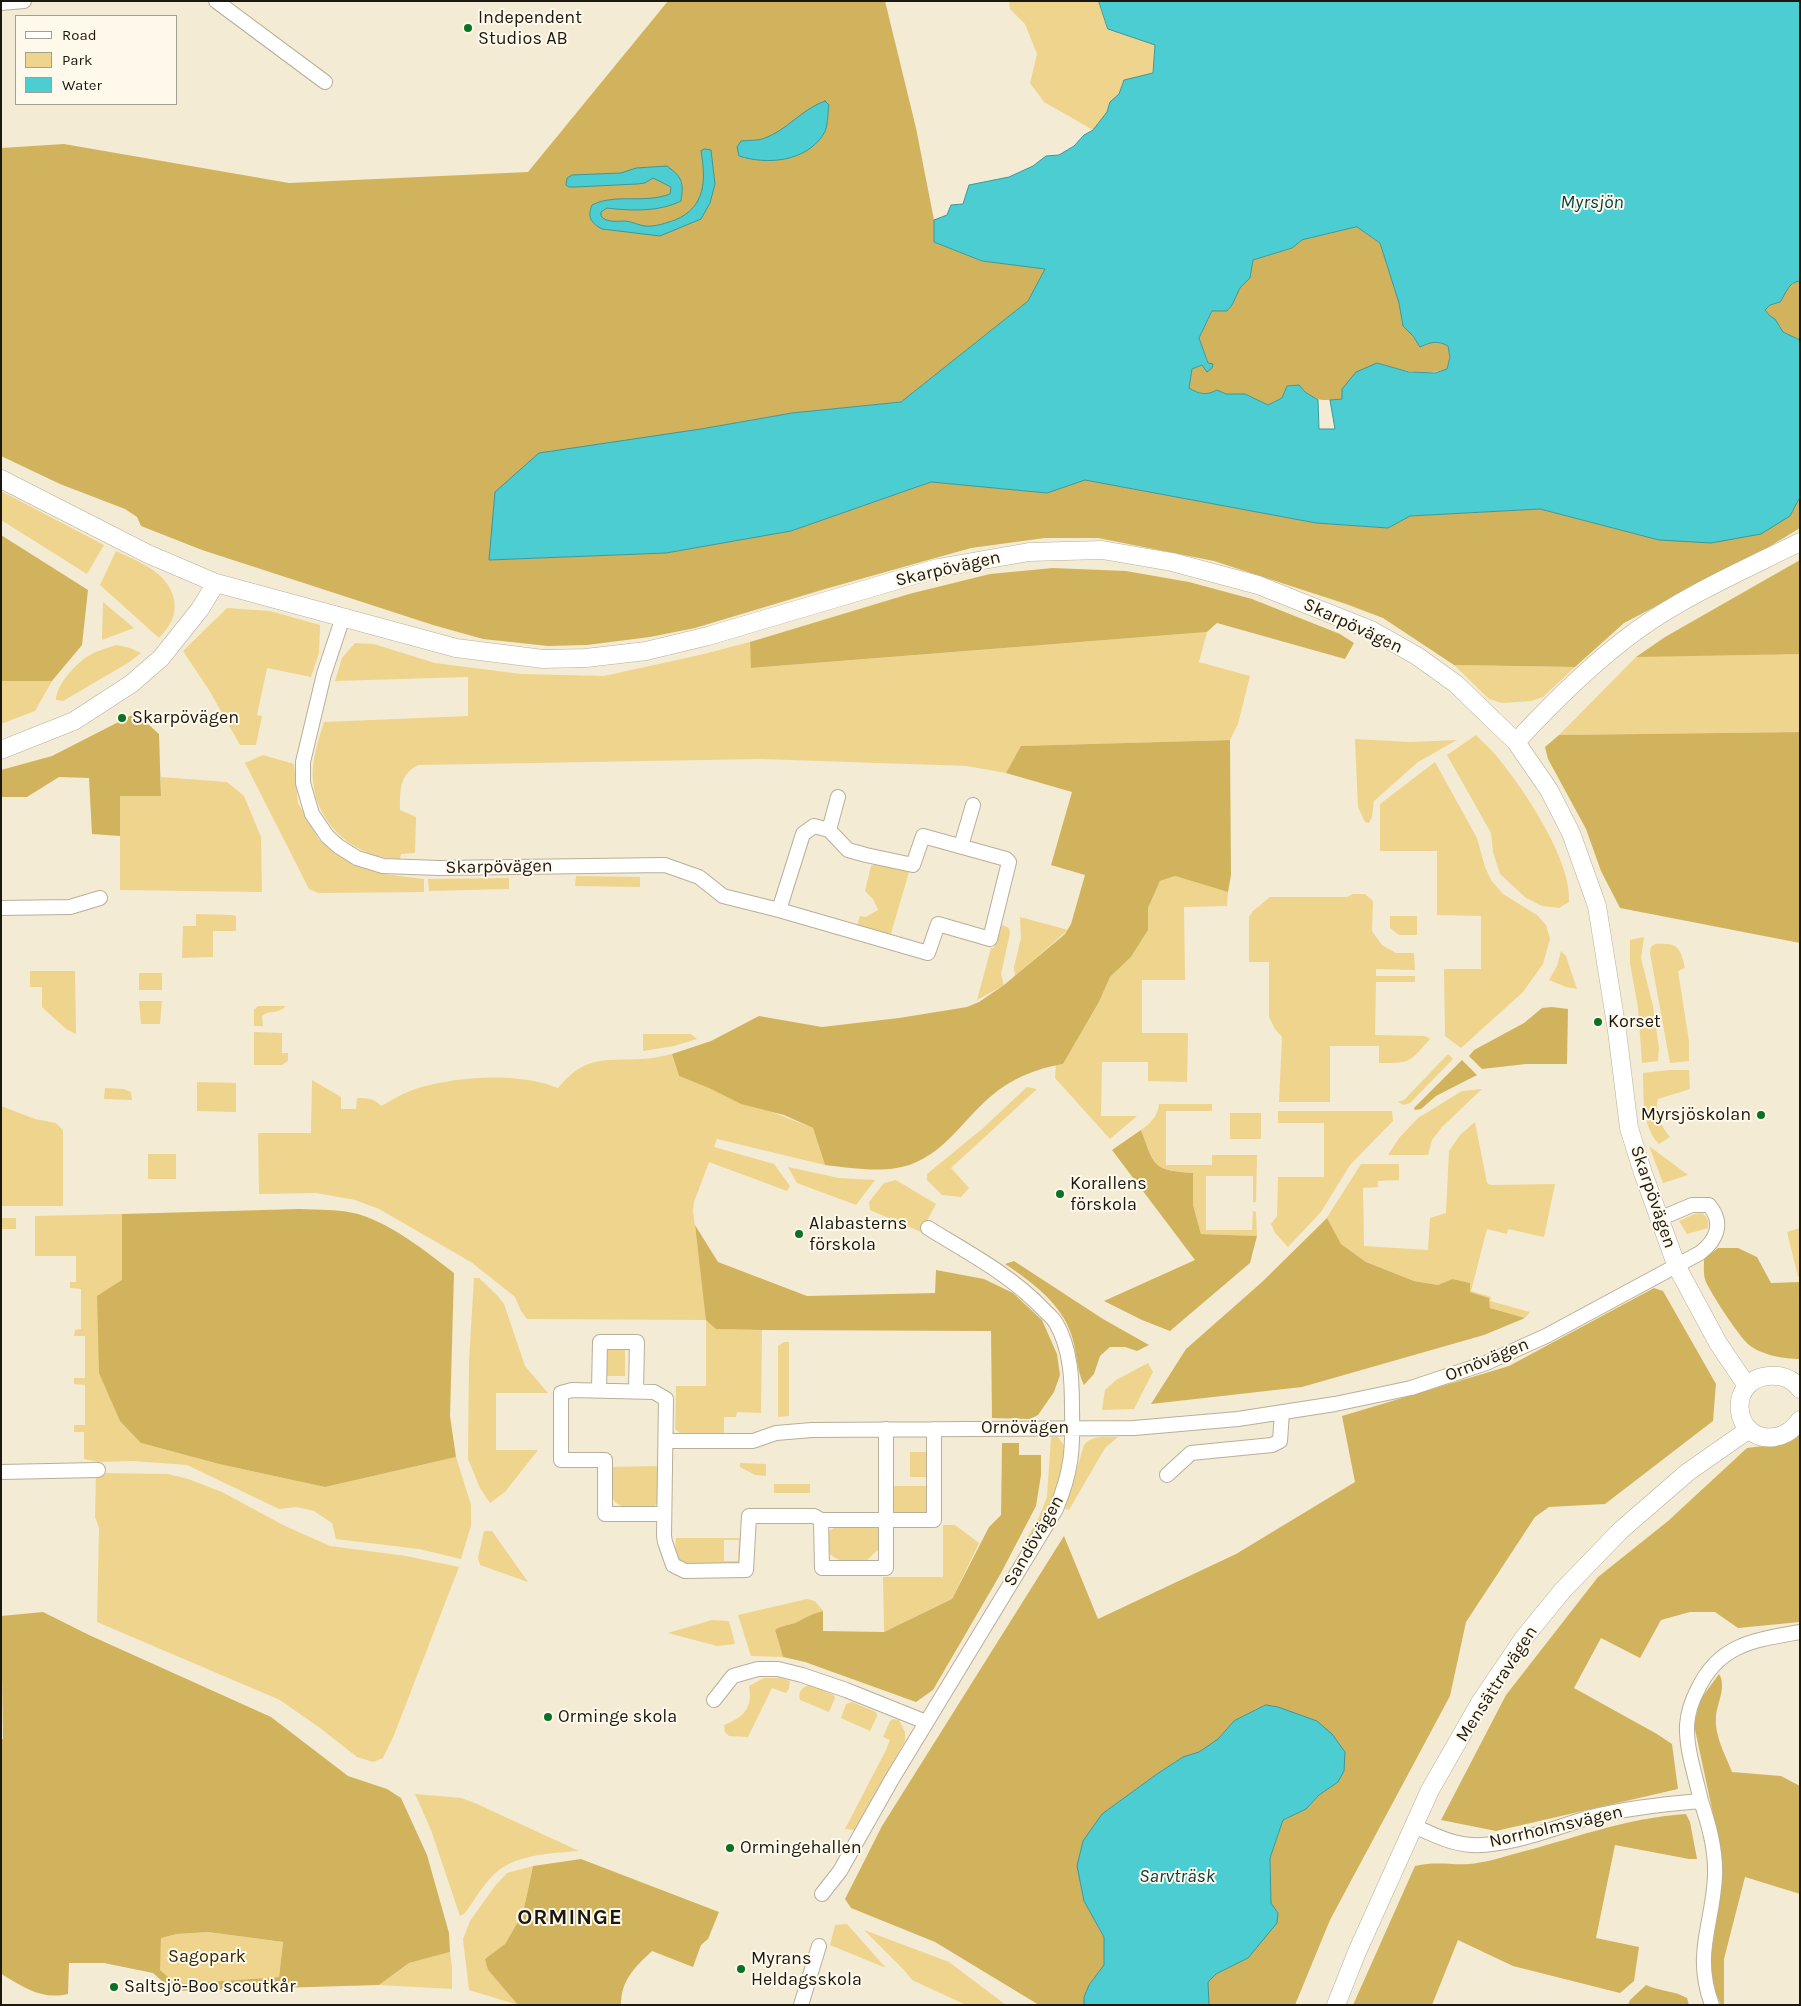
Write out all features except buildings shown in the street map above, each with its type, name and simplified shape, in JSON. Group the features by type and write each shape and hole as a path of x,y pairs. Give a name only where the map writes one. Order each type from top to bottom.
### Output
{"street":[{"path":"1,4 24,1"},
{"path":"216,1 325,82"},
{"name":"Skarpövägen","path":"1,479 148,554 216,583 456,648 543,659 586,658 646,651 708,636 938,568 1029,552 1102,550 1172,562 1258,585 1371,630 1417,656 1456,684 1516,742 1549,790 1575,841 1598,906 1617,1031 1629,1128 1677,1267 1718,1343 1747,1386"},
{"path":"1516,742 1564,692 1636,630 1687,600 1800,542"},
{"path":"1,750 74,721 131,684 155,664 176,640 216,583"},
{"name":"Skarpövägen","path":"343,617 324,674 303,762 303,783 312,814 327,836 338,846 357,858 383,866 439,868 666,865 699,877 723,896 928,953 938,924 990,939 1009,862 961,846"},
{"path":"829,830 838,797"},
{"path":"778,910 803,834 814,826 829,830 848,850 914,864 923,836 961,846 973,805"},
{"path":"1,908 70,907 100,898"},
{"name":"Ornövägen","path":"666,1441 753,1441 790,1431 1134,1428 1282,1412 1336,1404 1411,1388 1486,1364 1546,1336 1677,1267 1709,1246 1715,1238 1718,1229 1717,1219 1709,1205 1692,1206 1659,1219"},
{"name":"Sandövägen","path":"822,1894 840,1872 926,1722 1056,1509 1071,1466 1073,1428 1069,1360 1055,1322 1032,1297 1007,1278 928,1228"},
{"path":"599,1390 600,1342 637,1342 636,1391"},
{"path":"1800,1389 1791,1380 1774,1376 1758,1378 1743,1391 1739,1404 1742,1420 1748,1430 1762,1436 1777,1436 1790,1431 1800,1420"},
{"path":"664,1514 605,1514 605,1460 561,1460 561,1393 572,1390 654,1392 666,1399 665,1542 673,1565 685,1571 746,1570 750,1516 814,1516 821,1520 934,1520 934,1429"},
{"path":"1167,1475 1191,1453 1272,1445 1280,1441 1282,1412"},
{"path":"821,1520 822,1568 886,1568 886,1429"},
{"name":"Mensättravägen","path":"1336,2005 1430,1790 1481,1701 1523,1639 1563,1590 1621,1530 1688,1472 1748,1430"},
{"path":"1,1472 98,1470"},
{"path":"1712,2005 1707,1991 1702,1964 1704,1940 1715,1877 1714,1854 1710,1828 1701,1800 1690,1750 1687,1726 1690,1704 1703,1678 1714,1664 1734,1648 1754,1641 1800,1632"},
{"path":"714,1700 733,1676 758,1669 778,1669 828,1684 926,1722"},
{"name":"Norrholmsvägen","path":"1414,1826 1449,1841 1472,1845 1495,1843 1613,1812 1645,1806 1701,1800"},
{"path":"801,2005 819,1946"}],"green space":[{"path":"1009,1 1099,1 1108,29 1155,45 1153,73 1124,80 1119,94 1111,102 1107,112 1093,130 1044,102 1030,83 1037,54 1025,24 1010,9"},
{"path":"1,491 104,545 87,574 1,520"},
{"path":"116,551 151,569 166,582 171,590 175,605 173,616 159,638 100,585"},
{"path":"1800,570 1800,732 1559,735 1636,657 1643,657"},
{"path":"103,602 134,628 102,640"},
{"path":"227,608 270,611 320,625 319,653 311,677 267,668 257,715 262,716 256,745 240,745 209,690 183,651"},
{"path":"1207,632 1199,662 1250,676 1238,724 1230,740 1022,746 1006,773 967,766 761,759 418,765 404,779 400,796 400,810 416,817 415,853 401,854 400,859 369,853 342,837 322,813 316,798 313,782 314,759 324,722 468,716 468,677 335,681 342,658 355,643 374,644 435,663 521,674 604,676 750,642 752,668"},
{"path":"116,645 141,653 128,663 63,701 56,700 63,681 79,663 93,653"},
{"path":"1454,665 1575,667 1543,697 1531,701 1502,703 1489,699"},
{"path":"1,681 52,681 35,711 1,724"},
{"path":"1476,735 1512,776 1535,810 1556,849 1568,886 1569,902 1559,908 1542,906 1526,898 1500,874 1493,852 1491,833 1447,755"},
{"path":"1355,739 1410,742 1457,740 1418,762 1374,801 1372,817 1369,823 1365,822 1358,807"},
{"path":"263,755 294,764 298,803 319,840 354,865 383,874 424,879 424,892 318,893 309,889 245,763"},
{"path":"1435,762 1477,838 1485,867 1491,880 1503,894 1537,915 1546,925 1550,939 1543,964 1523,992 1461,1048 1445,1036 1444,969 1481,969 1481,916 1437,915 1437,851 1380,851 1380,804"},
{"path":"161,777 227,782 244,796 261,837 262,892 120,890 120,796 161,796"},
{"path":"877,864 909,872 890,937 857,926 860,916 866,917 878,910 873,899 865,891 871,866"},
{"path":"576,876 640,877 640,887 575,886"},
{"path":"1175,876 1228,892 1227,906 1184,907 1185,980 1142,980 1142,1033 1188,1033 1187,1082 1148,1081 1148,1062 1102,1062 1101,1116 1137,1116 1110,1139 1055,1078 1056,1065 1063,1064 1099,1002 1110,977 1131,957 1148,930 1148,908 1160,881"},
{"path":"509,878 509,889 429,891 428,879"},
{"path":"1353,894 1365,894 1373,901 1372,931 1382,945 1396,953 1414,953 1415,970 1376,969 1376,976 1415,976 1415,982 1376,982 1375,1035 1425,1036 1430,1039 1409,1060 1398,1063 1379,1063 1379,1046 1330,1046 1330,1102 1279,1102 1282,1037 1275,1029 1269,1017 1269,962 1249,962 1249,917 1253,911 1270,897 1347,897"},
{"path":"196,914 236,916 236,931 213,931 213,957 182,958 183,926 196,926"},
{"path":"1390,916 1417,916 1417,935 1399,935 1390,928"},
{"path":"1020,917 1068,930 1015,976 1014,967 1021,938"},
{"path":"1002,925 1009,928 1010,933 1001,974 1004,985 977,1000 991,948 994,948"},
{"path":"1644,937 1641,958 1653,1006 1659,1048 1658,1061 1642,1063 1638,1008 1630,963 1630,940"},
{"path":"1655,944 1669,944 1677,948 1683,961 1685,968 1678,971 1689,1041 1689,1061 1670,1063 1650,953 1651,947"},
{"path":"1561,951 1566,956 1577,989 1549,980 1557,966"},
{"path":"30,971 75,971 76,1034 66,1029 42,1007 42,987 30,987"},
{"path":"139,973 162,973 162,990 139,990"},
{"path":"139,1001 162,1001 160,1024 141,1024"},
{"path":"258,1006 286,1006 279,1011 264,1014 262,1016 263,1026 254,1026 254,1010"},
{"path":"254,1032 282,1033 282,1053 288,1053 288,1061 282,1065 254,1065"},
{"path":"643,1034 691,1034 697,1039 674,1046 643,1051"},
{"path":"672,1054 679,1076 813,1128 825,1165 717,1139 714,1147 774,1164 790,1186 787,1191 709,1162 694,1202 693,1211 701,1272 716,1329 762,1330 761,1413 737,1412 736,1417 724,1417 724,1434 682,1435 675,1429 676,1386 706,1386 706,1320 527,1319 515,1297 471,1262 379,1209 355,1200 316,1193 259,1194 258,1133 311,1133 312,1080 341,1097 341,1109 356,1109 357,1098 376,1101 381,1106 418,1088 470,1079 507,1078 542,1083 558,1088 577,1070 595,1062 649,1058"},
{"path":"1448,1054 1453,1059 1410,1103 1404,1105 1398,1102 1404,1100"},
{"path":"1689,1070 1690,1089 1658,1099 1659,1119 1670,1137 1659,1144 1646,1120 1643,1073"},
{"path":"197,1082 236,1083 236,1112 197,1111"},
{"path":"1027,1087 1037,1089 951,1168 969,1188 961,1197 942,1195 927,1180 927,1174 982,1129"},
{"path":"105,1088 124,1089 131,1092 132,1100 104,1099"},
{"path":"1482,1089 1442,1127 1432,1140 1428,1155 1388,1155 1399,1138 1418,1118 1462,1091"},
{"path":"1159,1104 1212,1104 1212,1111 1166,1111 1166,1165 1212,1165 1212,1155 1257,1155 1256,1202 1253,1202 1253,1176 1206,1176 1206,1230 1252,1230 1253,1211 1256,1212 1257,1236 1201,1234 1193,1205 1193,1173 1162,1168 1157,1164 1149,1152 1141,1130 1153,1119"},
{"path":"1,1106 35,1119 56,1123 63,1130 63,1206 1,1206"},
{"path":"1278,1111 1392,1111 1393,1121 1350,1165 1321,1212 1288,1247 1275,1233 1271,1224 1277,1216 1278,1177 1324,1177 1324,1123 1278,1123"},
{"path":"1230,1113 1261,1113 1261,1139 1230,1139"},
{"path":"1475,1122 1487,1183 1491,1185 1555,1184 1544,1237 1508,1229 1507,1234 1487,1229 1471,1291 1491,1297 1490,1301 1530,1312 1525,1318 1490,1308 1489,1298 1470,1292 1452,1279 1438,1285 1414,1281 1366,1262 1341,1244 1326,1219 1361,1164 1399,1164 1399,1180 1378,1181 1378,1187 1363,1188 1364,1246 1428,1250 1430,1218 1446,1213 1449,1151 1460,1135"},
{"path":"1649,1146 1688,1175 1663,1183"},
{"path":"148,1154 176,1154 176,1179 148,1179"},
{"path":"788,1167 839,1178 875,1180 856,1205 797,1183"},
{"path":"896,1180 936,1204 921,1232 870,1210 869,1202 884,1183"},
{"path":"1702,1213 1708,1220 1708,1228 1687,1234 1679,1221 1694,1214"},
{"path":"122,1214 122,1280 141,1443 219,1464 325,1487 456,1457 471,1505 471,1526 461,1559 419,1549 336,1539 332,1523 314,1511 296,1507 279,1509 187,1465 133,1461 99,1462 84,1459 84,1432 74,1432 74,1425 85,1425 85,1385 74,1384 74,1378 85,1378 85,1336 74,1336 75,1330 81,1329 81,1289 70,1288 70,1282 76,1282 76,1256 35,1256 35,1216"},
{"path":"1,1218 16,1218 16,1229 1,1229"},
{"path":"1800,1228 1800,1276 1798,1277 1787,1232"},
{"path":"474,1278 479,1278 504,1304 525,1366 548,1393 496,1393 496,1450 538,1450 505,1492 490,1503 480,1488 468,1459 469,1361"},
{"path":"784,1342 789,1342 789,1416 778,1417 778,1346"},
{"path":"606,1348 625,1348 625,1376 606,1376"},
{"path":"1148,1363 1153,1372 1134,1409 1102,1410 1105,1390 1116,1380"},
{"path":"1051,1437 1058,1437 1064,1445 1061,1473 1046,1512 1025,1549 1022,1547 1039,1517 1047,1497"},
{"path":"1118,1437 1105,1448 1069,1510 1065,1509 1084,1445 1095,1438"},
{"path":"910,1452 930,1452 929,1477 910,1477"},
{"path":"740,1463 766,1464 766,1476 755,1475 740,1467"},
{"path":"660,1466 658,1503 652,1508 628,1507 616,1502 613,1498 609,1467"},
{"path":"96,1473 168,1474 188,1479 222,1492 285,1526 330,1546 406,1556 459,1567 394,1735 383,1758 373,1762 357,1757 280,1700 97,1622 99,1528 95,1517"},
{"path":"774,1484 810,1484 810,1493 774,1493"},
{"path":"892,1486 931,1486 931,1510 923,1514 895,1512 892,1509"},
{"path":"878,1525 880,1527 882,1546 866,1561 840,1560 828,1552 828,1532 837,1526"},
{"path":"943,1525 955,1525 979,1543 952,1599 884,1632 883,1577 943,1577"},
{"path":"484,1531 492,1531 528,1582 480,1565 478,1558"},
{"path":"676,1538 745,1538 745,1560 739,1565 684,1564 677,1556 675,1549","holes":["724,1540 739,1540 738,1561 724,1561"]},
{"path":"807,1599 815,1601 823,1611 775,1630 783,1657 751,1656 738,1615"},
{"path":"712,1620 729,1621 735,1644 717,1646 668,1633"},
{"path":"764,1678 781,1678 790,1681 789,1689 786,1693 772,1688 748,1737 729,1736 725,1732 724,1725 737,1719 746,1711 750,1700 749,1686"},
{"path":"810,1685 834,1695 835,1698 829,1712 800,1700 801,1690"},
{"path":"852,1702 876,1712 877,1716 870,1731 841,1718 846,1704"},
{"path":"893,1719 899,1720 905,1732 905,1741 855,1830 845,1829 886,1750 890,1740 883,1737 890,1721"},
{"path":"415,1794 461,1798 579,1851 527,1857 507,1865 489,1879 465,1913 460,1916 431,1830"},
{"path":"533,1866 523,1913 505,1944 486,1959 488,1970 518,2005 469,1990 463,1939 470,1921 495,1886 507,1873"},
{"path":"847,1924 886,1968 830,1945 835,1925"},
{"path":"864,1930 949,1962 1006,2005 966,2005 912,1980"},
{"name":"Sagopark","path":"208,1932 283,1942 279,1977 175,1984 159,1970 161,1938 177,1934"},
{"path":"450,1952 452,1989 379,1985 409,1963"}],"shaded area":[{"path":"668,1 885,1 916,128 934,220 934,242 982,261 1045,269 1028,301 901,402 792,413 701,429 489,560 666,553 791,531 931,482 1047,493 1085,480 1316,523 1388,528 1410,516 1540,509 1659,540 1790,516 1800,497 1800,528 1767,548 1624,623 1575,667 1454,665 1383,618 1346,604 1214,561 1098,538 1045,538 971,548 695,628 650,637 587,645 548,646 483,639 433,625 202,550 141,526 137,517 125,509 60,484 1,456 1,148 64,144 289,183 528,172"},
{"path":"1357,227 1380,243 1399,303 1403,326 1420,347 1434,342 1448,346 1450,357 1447,369 1421,372 1403,370 1377,363 1342,389 1342,399 1318,399 1309,395 1298,385 1287,386 1282,398 1268,405 1245,394 1226,394 1217,390 1203,394 1189,388 1192,369 1208,363 1199,338 1213,310 1227,311 1232,305 1240,288 1250,278 1253,260 1292,248 1302,240"},
{"path":"1796,281 1800,281 1800,340 1783,332 1775,319 1765,310 1770,305 1780,302 1786,290"},
{"path":"1,535 88,590 82,645 52,681 1,681"},
{"path":"1800,560 1800,654 1636,657 1665,637"},
{"path":"1053,568 1126,571 1189,582 1252,599 1340,634 1354,643 1345,659 1217,623 1207,632 751,668 750,642 909,594 990,574"},
{"path":"136,713 159,734 161,796 120,796 120,836 92,834 89,778 59,777 27,797 1,797 1,770 52,756"},
{"path":"1800,732 1800,943 1620,908 1601,871 1586,829 1548,759 1545,747 1559,735"},
{"path":"1230,740 1231,875 1228,892 1175,876 1160,881 1148,908 1148,930 1131,957 1110,977 1099,1002 1063,1064 1033,1072 998,1090 945,1143 924,1158 902,1167 880,1170 825,1165 813,1128 784,1115 741,1104 679,1076 672,1054 711,1041 759,1016 822,1027 899,1018 967,1007 979,1002 1004,985 1065,934 1071,924 1085,875 1051,865 1072,792 1006,773 1021,746"},
{"path":"1542,1008 1568,1009 1567,1064 1526,1064 1482,1069 1469,1056 1474,1050 1524,1023"},
{"path":"1462,1060 1477,1075 1436,1096 1421,1109 1415,1110 1414,1108"},
{"path":"1141,1130 1149,1152 1157,1164 1162,1168 1170,1170 1193,1173 1193,1205 1201,1234 1257,1236 1250,1263 1170,1331 1142,1320 1104,1301 1195,1260 1112,1150"},
{"path":"299,1209 344,1211 371,1219 409,1239 454,1273 450,1416 456,1457 325,1487 219,1464 141,1443 120,1421 99,1373 97,1296 122,1280 122,1214"},
{"path":"1327,1218 1341,1244 1366,1262 1414,1281 1438,1285 1452,1279 1470,1283 1470,1292 1489,1298 1490,1308 1525,1318 1484,1335 1302,1387 1151,1404 1186,1349 1262,1282"},
{"path":"695,1225 718,1262 807,1296 935,1293 936,1270 984,1279 1013,1293 1042,1320 1057,1354 1060,1375 1054,1392 1038,1415 1030,1419 992,1418 991,1331 716,1329 706,1320"},
{"path":"1718,1248 1738,1248 1757,1257 1771,1283 1800,1282 1800,1359 1780,1357 1759,1351 1748,1344 1738,1332 1719,1305 1705,1279 1704,1259"},
{"path":"1014,1261 1103,1319 1149,1345 1137,1351 1125,1347 1110,1347 1100,1356 1094,1374 1084,1385 1078,1369 1073,1340 1063,1316 1036,1287 1005,1264"},
{"path":"1654,1288 1663,1291 1716,1384 1713,1421 1605,1504 1549,1507 1535,1517 1466,1622 1450,1696 1330,1920 1295,2005 1209,2005 1208,1982 1216,1974 1248,1958 1278,1913 1271,1903 1270,1858 1283,1820 1306,1809 1319,1795 1338,1782 1266,1705 1234,1721 1218,1739 1199,1752 1183,1757 1102,1814 1084,1901 1104,1937 1104,1966 1089,1985 1084,1997 1084,2005 1039,2005 935,1942 851,1908 845,1899 882,1826 1064,1536 1098,1619 1236,1554 1355,1482 1342,1416 1509,1366"},
{"path":"1800,1431 1800,1622 1738,1628 1715,1612 1690,1612 1661,1620 1640,1658 1601,1638 1574,1688 1672,1744 1678,1789 1496,1831 1441,1820 1506,1695 1598,1577 1668,1521 1747,1448 1779,1444"},
{"path":"1002,1443 1019,1443 1019,1455 1041,1455 1041,1475 1036,1506 1001,1573 933,1690 916,1702 805,1662 783,1657 775,1630 815,1613 823,1611 823,1631 884,1632 952,1599 989,1527 1001,1515"},
{"path":"43,1612 89,1635 271,1717 348,1776 387,1789 401,1798 427,1855 449,1933 450,1952 409,1963 379,1985 173,1991 153,1973 104,1963 69,1963 68,1994 50,1995 34,1992 3,1975 1,1973 1,1739 3,1739 1,1616","holes":["208,1932 283,1942 279,1977 180,1984 175,1983 160,1970 161,1938 177,1934"]},
{"path":"1719,1674 1722,1689 1716,1723 1721,1744 1732,1772 1781,1776 1800,1786 1800,1894 1745,1877 1724,1959 1724,2005 1721,2005 1713,1986 1710,1964 1722,1878 1721,1851 1694,1725 1700,1700"},
{"path":"1686,1814 1690,1822 1697,1859 1615,1845 1596,1938 1639,1947 1634,1981 1620,1993 1513,1966 1458,1940 1432,2005 1353,2005 1415,1866 1480,1863 1620,1824"},
{"path":"581,1859 719,1912 708,1939 701,1945 693,1967 652,1951 626,1981 623,1988 621,2005 518,2005 488,1970 485,1959 505,1944 523,1913 533,1866"},
{"path":"1646,1985 1682,1995 1687,1998 1689,2005 1628,2005 1630,2000"}],"water":[{"name":"Myrsjön","path":"1099,1 1800,1 1800,281 1790,286 1780,302 1770,305 1765,310 1775,319 1783,332 1800,340 1800,497 1790,516 1761,534 1711,543 1659,540 1540,509 1410,516 1388,528 1316,523 1085,480 1047,493 931,482 791,531 666,553 489,560 495,492 539,453 701,429 792,413 901,402 1028,301 1045,269 982,261 934,242 934,220 947,215 951,205 963,204 969,185 1009,177 1033,166 1046,156 1059,155 1074,146 1084,135 1093,130 1107,112 1110,102 1119,94 1124,80 1153,73 1155,45 1108,29","holes":["1357,227 1380,243 1399,303 1403,326 1420,347 1434,342 1448,346 1450,357 1447,369 1435,373 1409,372 1377,363 1356,372 1342,389 1342,399 1330,400 1335,429 1319,429 1318,400 1305,392 1299,385 1287,386 1282,398 1268,405 1245,394 1226,394 1217,390 1203,394 1189,388 1192,369 1202,365 1207,372 1212,368 1213,364 1208,363 1199,338 1212,311 1227,311 1232,305 1240,288 1250,278 1253,260 1292,248 1302,240"]},
{"path":"825,101 829,105 825,132 806,151 785,159 773,160 750,159 739,156 737,147 741,141 765,138 780,130 809,109"},
{"path":"705,149 711,150 715,184 710,203 701,219 660,236 602,229 591,219 590,213 592,205 601,201 660,197 670,194 671,187 653,178 645,183 637,184 576,187 566,185 567,178 572,175 621,173 636,168 667,166 681,180 681,201 654,209 626,210 607,208 601,212 601,216 609,221 626,221 653,226 675,220 693,208 701,192 703,172 701,151"},
{"name":"Sarvträsk","path":"1266,1705 1278,1707 1317,1721 1332,1734 1345,1752 1344,1771 1338,1782 1319,1795 1306,1809 1283,1820 1270,1858 1271,1903 1278,1913 1277,1923 1248,1958 1216,1974 1208,1982 1209,2005 1084,2005 1084,1997 1089,1985 1104,1965 1104,1937 1084,1901 1077,1866 1083,1841 1102,1814 1183,1757 1199,1752 1218,1739 1234,1721"}],"place":[{"name":"Independent Studios AB","path":"468,28"},
{"name":"Skarpövägen","path":"122,718"},
{"name":"Korset","path":"1598,1022"},
{"name":"Myrsjöskolan","path":"1761,1115"},
{"name":"Korallens förskola","path":"1060,1194"},
{"name":"Alabasterns förskola","path":"799,1234"},
{"name":"Orminge skola","path":"548,1717"},
{"name":"Ormingehallen","path":"730,1848"},
{"name":"Myrans Heldagsskola","path":"741,1969"},
{"name":"Saltsjö-Boo scoutkår","path":"114,1987"}],"district":[{"name":"ORMINGE","path":"570,1918"}]}
